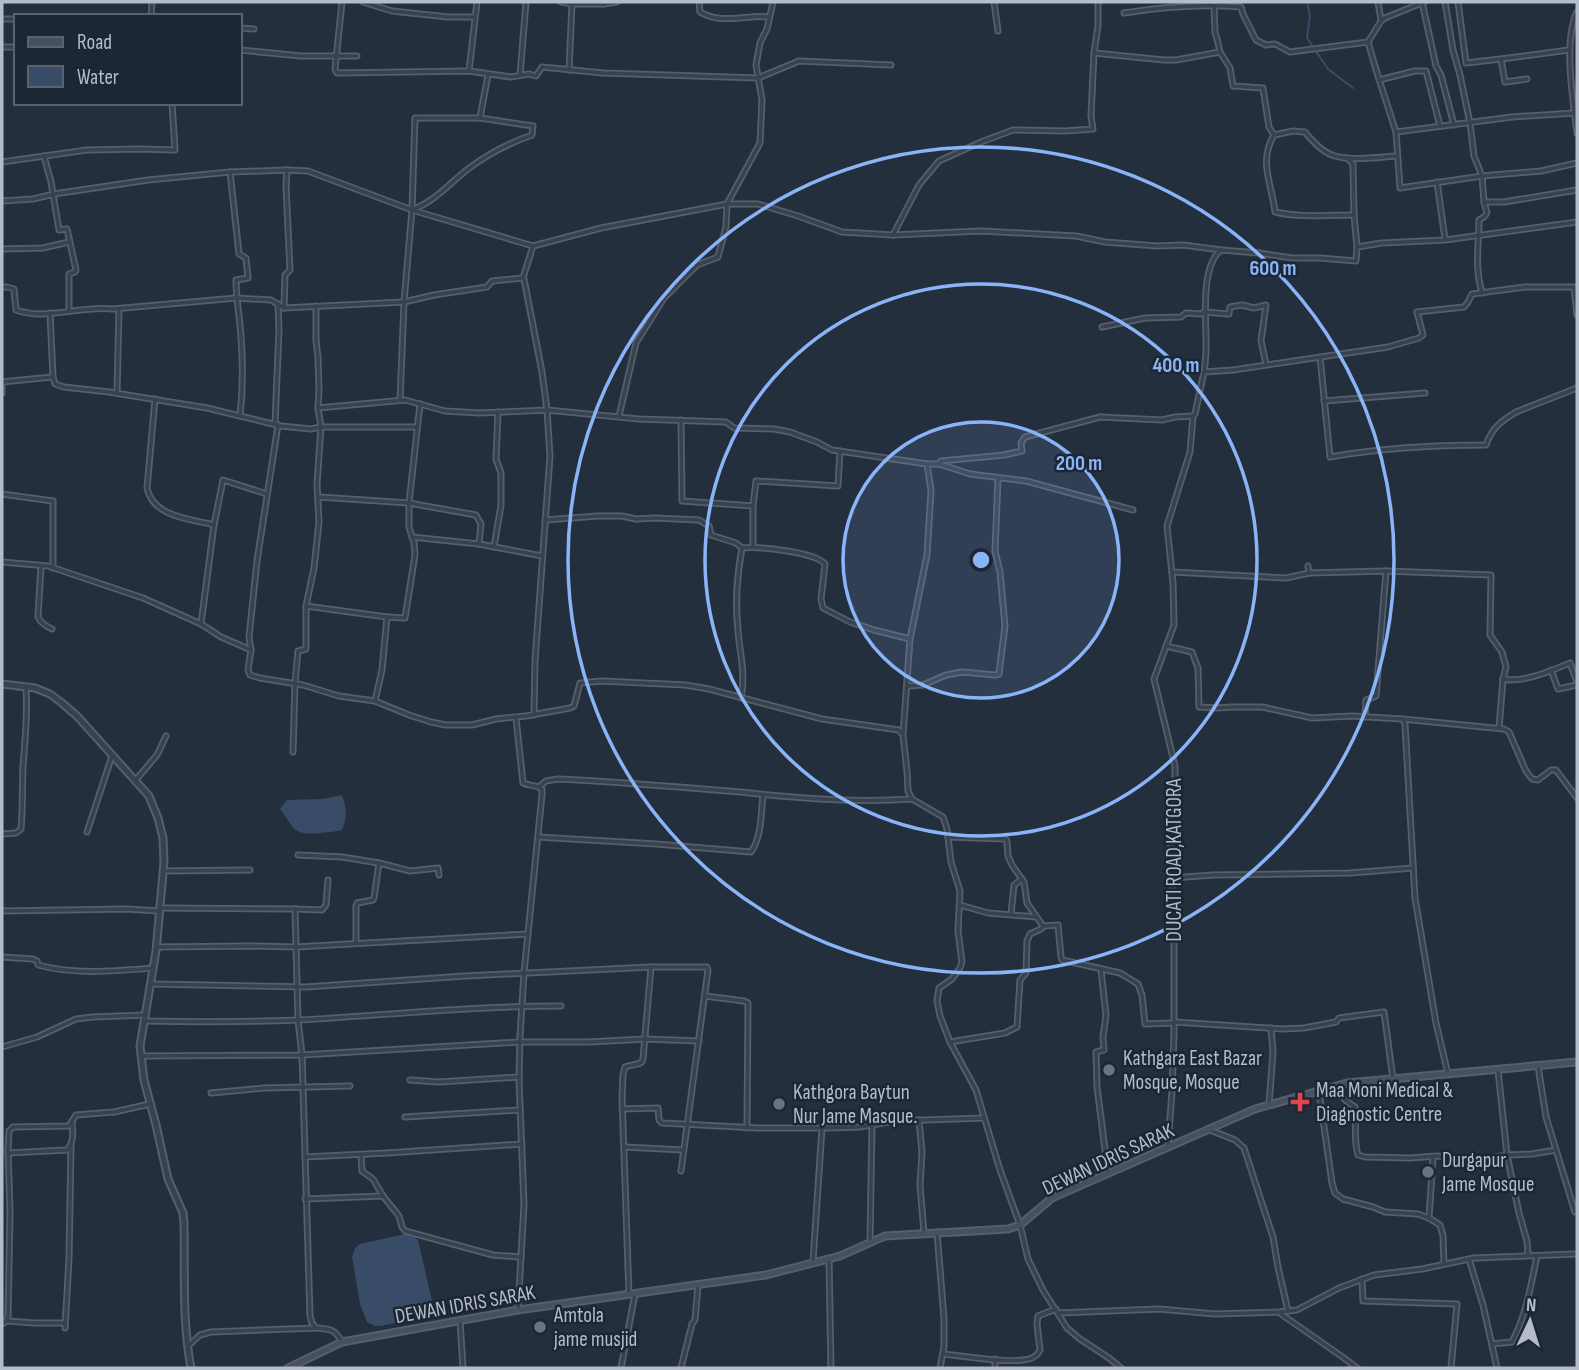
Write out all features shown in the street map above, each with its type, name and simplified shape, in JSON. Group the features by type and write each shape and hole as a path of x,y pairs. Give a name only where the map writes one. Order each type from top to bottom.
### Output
{"main road":[{"name":"DEWAN IDRIS SARAK","path":"288,1368 301,1365 342,1342 518,1310 766,1276 829,1259 885,1236 1008,1229 1020,1225 1052,1198 1208,1129 1255,1109 1340,1085 1577,1062"}],"street":[{"path":"342,2 335,69 337,73 469,71 512,77 529,74 536,76 542,67 603,73 758,78 799,61 891,65"},
{"path":"363,2 392,11 474,17"},
{"path":"469,71 477,2"},
{"path":"520,75 526,2"},
{"path":"561,2 617,2"},
{"path":"699,2 700,12 707,16 726,19 769,17"},
{"path":"619,416 636,344 664,298 697,265 718,257 726,227 727,204 760,143 762,100 756,65 773,2"},
{"path":"994,2 998,31"},
{"path":"892,235 919,185 939,161 1013,130 1093,129 1091,116 1098,2"},
{"path":"1378,2 1381,21"},
{"path":"1454,125 1441,75 1436,66 1423,2 1385,18 1368,42 1396,132 1399,188 1541,171 1577,163"},
{"path":"1445,2 1470,123 1474,156 1482,176 1487,213 1479,220 1476,265 1482,293"},
{"path":"1458,2 1466,63 1570,50"},
{"path":"569,69 572,4"},
{"path":"1124,12 1214,6 1241,7 1256,40 1266,45 1275,44 1290,52 1368,42"},
{"path":"1214,6 1215,32 1220,52 1230,68 1233,86 1263,88 1269,127 1274,135"},
{"path":"1577,12 1572,24 1570,50 1577,133"},
{"path":"242,28 254,29"},
{"path":"242,50 301,57 357,56"},
{"path":"1094,53 1177,60 1220,52"},
{"path":"1501,59 1505,82 1527,79"},
{"path":"1379,80 1426,71 1440,126"},
{"path":"480,118 488,74"},
{"path":"2,162 87,150 175,150 172,105"},
{"path":"1396,132 1512,117 1575,113"},
{"path":"400,400 415,118 480,118 533,126 532,135 488,155 428,204 412,210"},
{"path":"1354,215 1303,216 1275,212 1267,178 1266,157 1267,148 1274,135 1293,131 1305,132 1334,156 1397,156"},
{"path":"44,156 54,194 59,230 67,229 76,270 69,274 69,311"},
{"path":"2,201 33,199 148,180 287,170 309,171 412,210 533,246 601,228 727,204 758,204 842,232 892,235 1027,233 1076,236 1105,242 1194,246 1292,258 1356,261 1353,164 1347,158"},
{"path":"284,308 285,275 290,270 287,170"},
{"path":"230,172 239,254 246,258 248,278 236,280 241,336 240,416"},
{"path":"1437,182 1445,240"},
{"path":"1484,202 1504,202 1577,190"},
{"path":"1357,247 1445,240 1577,222"},
{"path":"2,249 43,248 69,242"},
{"path":"533,246 523,278 542,372 550,456 535,661 534,715"},
{"name":"DUCATI ROAD,KATGORA","path":"1168,1147 1174,1022 1170,823 1175,766 1154,679 1174,625 1167,526 1190,452 1194,416 1204,372 1204,312 1211,267 1216,254 1221,250"},
{"path":"2,287 14,289 16,310 23,313 50,313 98,307 119,309 236,298 271,300 284,308 404,302 487,287 492,281 523,278"},
{"path":"1204,372 1388,347 1419,338 1423,335 1417,312 1464,307 1472,294 1576,286 1577,315"},
{"path":"278,304 276,425 249,637 250,675 295,683 339,696 375,701 409,715 446,725 472,725 570,709 580,683 602,681 685,685 709,689 822,719 899,730 903,735"},
{"path":"1102,327 1145,317 1181,317 1186,313 1204,312 1230,314 1230,307 1242,305 1254,308 1266,305 1261,341 1266,365"},
{"path":"293,752 298,651 306,649 306,606 314,568 319,497 317,484 321,427 318,408 316,306"},
{"path":"117,393 119,309"},
{"path":"50,313 53,377 55,384 64,387 155,399 276,425 311,429 417,427"},
{"path":"1320,357 1330,457 1438,444 1486,445 1488,435 1516,412 1577,388"},
{"path":"2,393 2,383 53,377"},
{"path":"1324,401 1424,394"},
{"path":"155,399 147,488 151,501 167,512 214,525"},
{"path":"318,408 400,400 445,411 479,413 547,410 639,419 726,422 734,428 790,432 832,450 939,464 970,474 1026,481 1133,510"},
{"path":"306,606 405,618 415,555 409,527 420,404"},
{"path":"494,547 501,505 501,473 496,459 498,412"},
{"path":"939,464 940,461 1022,451 1021,443 1025,437 1100,417 1162,420 1175,416 1194,416"},
{"path":"681,420 682,501 753,506"},
{"path":"753,546 756,481 838,486 840,451"},
{"path":"927,464 931,490 927,555 911,639 903,735 908,792 912,799 943,817 951,862 960,891 958,932 962,965 952,979 940,986 937,1001 940,1016 950,1042 976,1090 1020,1225 1028,1259 1043,1290 1068,1328 1121,1368"},
{"path":"907,687 923,685 930,680 954,674 999,674 1005,626 1000,572 995,551 998,478"},
{"path":"201,624 214,525 223,480 267,494"},
{"path":"2,494 53,501 53,568"},
{"path":"319,497 410,503 476,515 481,524 479,544"},
{"path":"545,520 598,516 699,520 709,526 711,535 736,543 742,548"},
{"path":"412,537 479,544 542,556"},
{"path":"742,548 753,546 822,560 825,564 821,599 823,608 874,631 911,639"},
{"path":"741,698 744,666 738,630 738,571 742,548"},
{"path":"2,562 53,568 143,598 251,650"},
{"path":"41,566 38,617 52,629"},
{"path":"1308,566 1309,573"},
{"path":"1172,572 1286,578 1309,573 1386,571 1491,575 1490,635 1502,652 1506,667 1499,729"},
{"path":"1365,717 1366,700 1376,696 1386,571"},
{"path":"375,701 382,670 387,617"},
{"path":"1166,646 1192,652 1198,668 1199,707 1262,707 1312,718 1402,719 1499,729 1509,732 1532,779 1538,780 1551,770 1556,770 1577,799"},
{"path":"1503,679 1515,680 1570,663 1577,683 1558,689 1551,670"},
{"path":"2,684 25,686 50,694 62,703 149,796 159,818 163,838 163,871 157,947 140,1046 144,1080 168,1179 183,1213 191,1368"},
{"path":"2,834 16,833 21,829 27,708 25,686"},
{"path":"516,718 523,783 529,786 539,787 546,781 558,779 829,800 877,802 912,799"},
{"path":"1402,719 1405,724 1415,898 1427,977 1448,1074"},
{"path":"135,781 157,755 166,736"},
{"path":"87,832 112,756"},
{"path":"518,1310 524,1204 520,1042 524,973 542,795 542,789 539,787"},
{"path":"538,837 751,852 758,833 763,794"},
{"path":"948,837 1006,839 1008,856 1022,879 1027,903 1043,926"},
{"path":"298,855 342,857 410,871 438,868 439,875"},
{"path":"356,943 356,906 357,903 373,900 379,863"},
{"path":"1172,878 1213,874 1350,873 1413,868"},
{"path":"163,871 250,870"},
{"path":"1011,914 1014,886 1022,879"},
{"path":"2,911 126,908 322,910 326,905 328,880"},
{"path":"960,905 988,913 1036,917"},
{"path":"295,909 310,1316 316,1328"},
{"path":"950,1042 1005,1033 1017,1027 1020,980 1026,973 1028,936 1043,926 1058,925 1062,960 1120,972 1138,984 1145,1024 1174,1022 1304,1028 1336,1022 1339,1018 1384,1012 1393,1079"},
{"path":"157,947 296,947 528,934"},
{"path":"2,957 33,959 38,965 49,968 91,971 154,968"},
{"path":"621,1368 632,1294 622,1109 624,1071 628,1066 642,1062 651,967"},
{"path":"152,984 298,987 524,973 707,967 681,1171"},
{"path":"1101,969 1106,1015 1104,1051 1096,1052 1097,1087 1108,1173"},
{"path":"705,996 748,1003 747,1128"},
{"path":"2,1047 37,1037 76,1020 93,1017 196,1022 298,1020 561,1006"},
{"path":"1269,1105 1273,1052 1271,1028"},
{"path":"141,1056 302,1055 520,1042 645,1039 699,1041"},
{"path":"1538,1066 1546,1117 1575,1212"},
{"path":"1498,1070 1507,1155 1528,1255"},
{"path":"410,1080 439,1082 519,1077"},
{"path":"1340,1085 1343,1099 1355,1107 1358,1155 1480,1160 1556,1150"},
{"path":"211,1093 303,1086 350,1086"},
{"path":"1319,1091 1335,1193 1343,1199 1385,1212 1418,1214 1440,1225 1444,1264"},
{"path":"72,1122 65,1325 4,1321 10,1212 9,1130 13,1127 69,1126 76,1115 114,1112 150,1104"},
{"path":"622,1109 658,1108 659,1120 662,1123 747,1128 822,1128 895,1121 985,1118"},
{"path":"405,1116 520,1110"},
{"path":"919,1120 924,1233"},
{"path":"870,1242 872,1125"},
{"path":"812,1264 822,1128"},
{"path":"1208,1129 1236,1140 1244,1148 1273,1237 1288,1311"},
{"path":"305,1157 522,1144"},
{"path":"8,1153 66,1150 71,1146"},
{"path":"624,1147 683,1150"},
{"path":"361,1155 362,1171 373,1179 399,1216 405,1231 493,1255 521,1258"},
{"path":"1429,1218 1433,1157"},
{"path":"305,1199 383,1196"},
{"path":"937,1232 944,1320 940,1368"},
{"path":"943,1354 1030,1359 1040,1350 1038,1318 1040,1315 1058,1311 1159,1309 1215,1314 1279,1312 1297,1310 1362,1279 1469,1259 1577,1254"},
{"path":"1492,1344 1512,1342 1518,1332 1537,1255"},
{"path":"829,1259 831,1368"},
{"path":"1469,1259 1483,1304 1497,1368"},
{"path":"1362,1279 1363,1301 1457,1304 1451,1368"},
{"path":"681,1368 695,1320 698,1284"},
{"path":"1279,1312 1355,1368"},
{"path":"460,1320 463,1368"},
{"path":"188,1346 200,1335 211,1332 316,1328 329,1329 338,1334 342,1342"},
{"path":"995,1359 995,1368"}],"water":[{"path":"342,795 346,812 342,830 311,834 299,832 280,809 287,800 323,799"},
{"path":"405,1234 418,1240 432,1301 431,1315 375,1326 367,1322 360,1304 352,1257 355,1248 360,1244"}],"waterway":[{"path":"1307,2 1310,16 1307,38 1328,69 1353,88"}],"place":[{"name":"Kathgara East Bazar Mosque, Mosque","path":"1109,1070"},
{"name":"Maa Moni Medical & Diagnostic Centre","path":"1300,1102"},
{"name":"Kathgora Baytun Nur Jame Masque.","path":"779,1104"},
{"name":"Durgapur Jame Mosque","path":"1428,1172"},
{"name":"Amtola jame musjid","path":"540,1327"}]}
